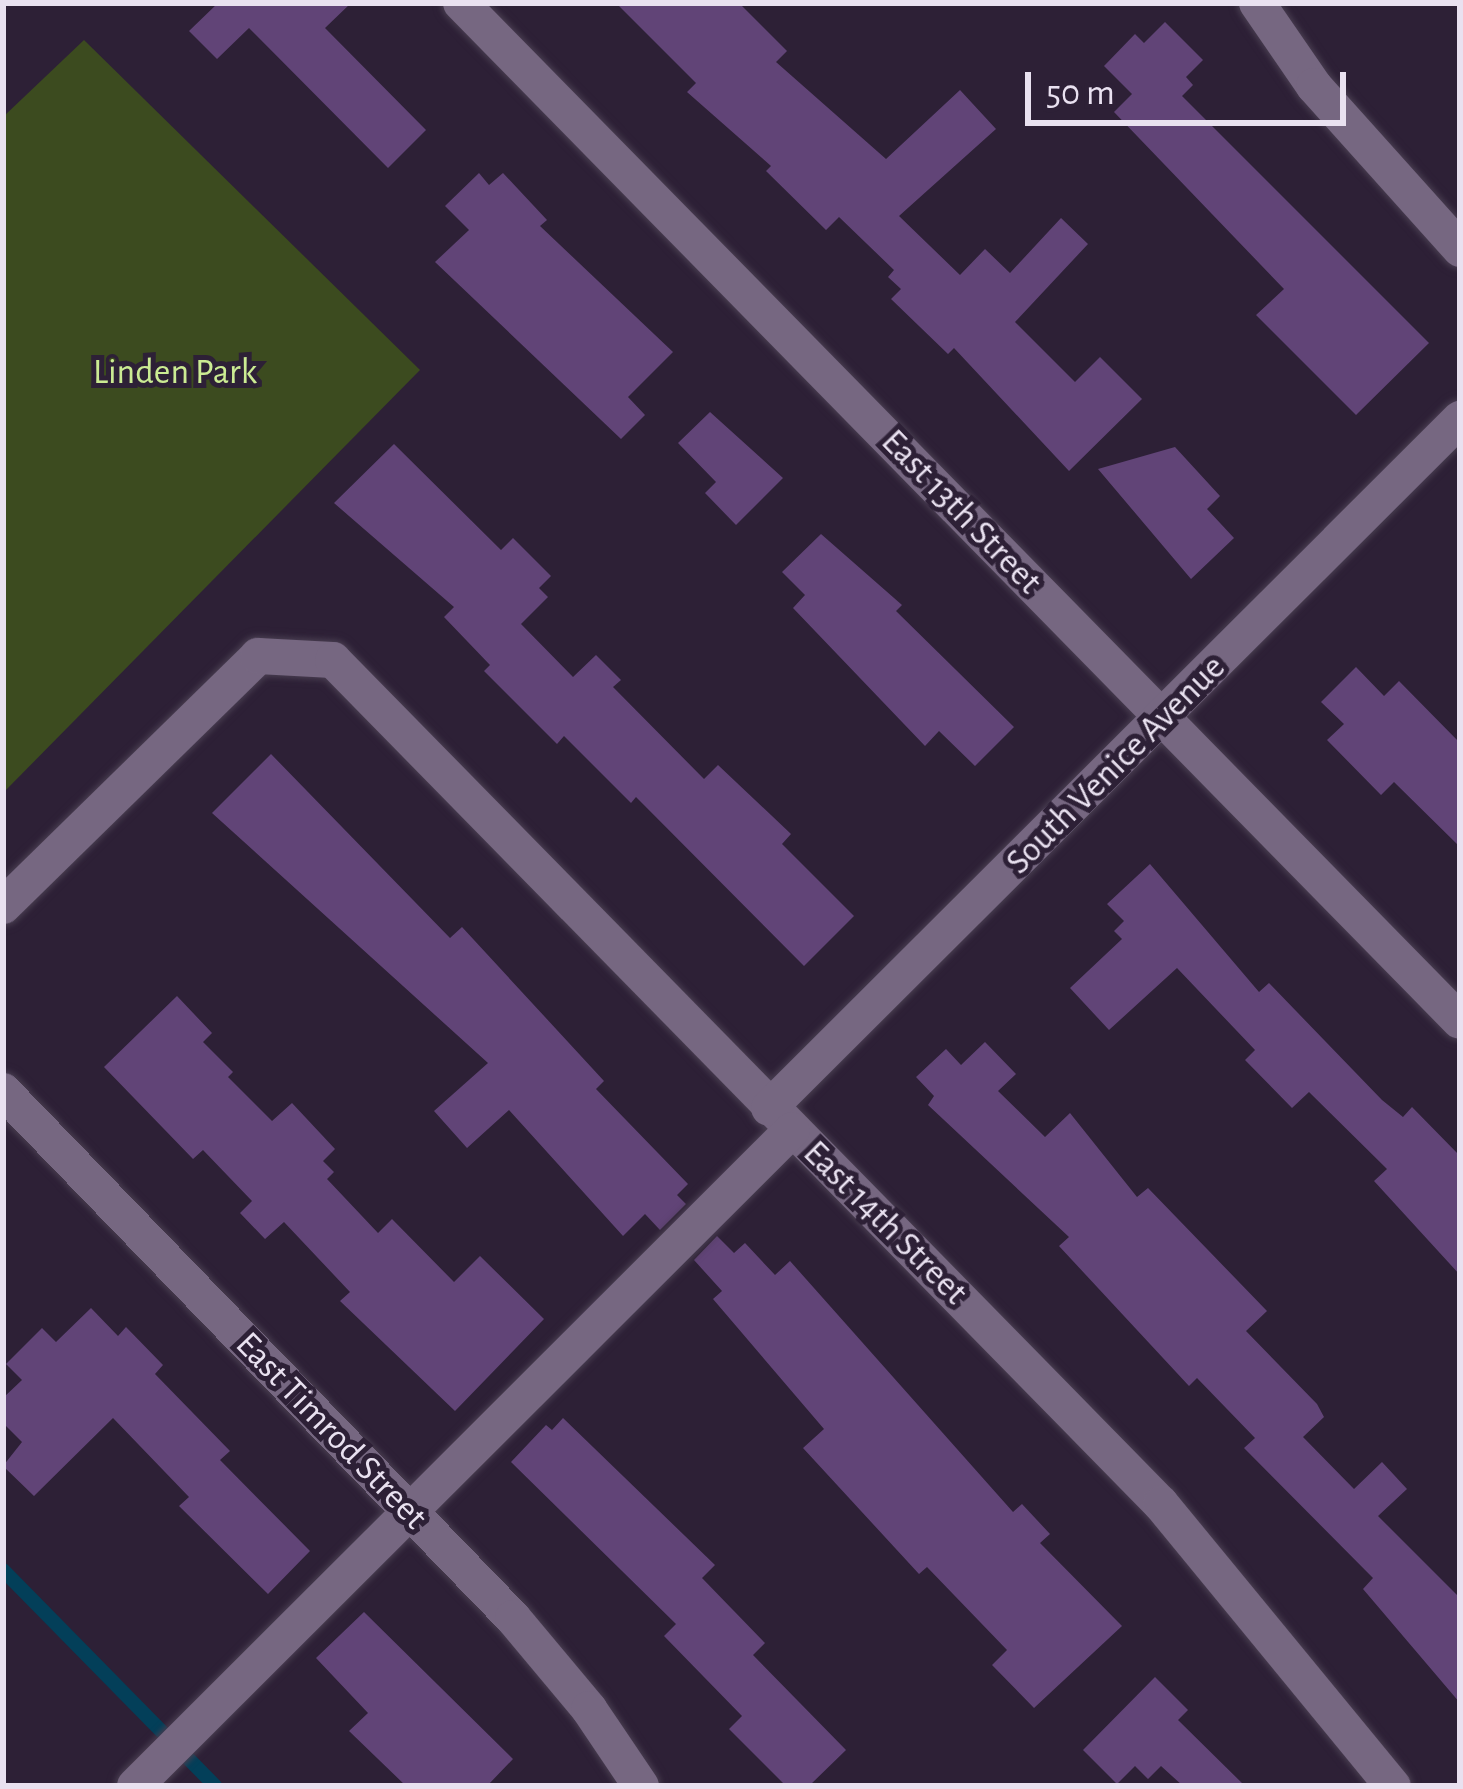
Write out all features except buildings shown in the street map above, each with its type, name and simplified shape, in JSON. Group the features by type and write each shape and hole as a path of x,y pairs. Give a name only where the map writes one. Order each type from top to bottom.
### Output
{"street":[{"name":"East 13th Street","path":"461,3 1460,1021"},
{"path":"1257,3 1314,86 1460,249"},
{"name":"South Venice Avenue","path":"135,1786 410,1512 1164,719 1460,419"},
{"name":"East 14th Street","path":"3,906 258,656 333,660 1161,1504 1393,1786"},
{"name":"East Timrod Street","path":"3,1091 410,1512 590,1709 640,1786"}],"green space":[{"name":"Linden Park","path":"84,40 420,370 3,793 3,117"}],"waterway":[{"path":"3,1570 215,1786"}]}
